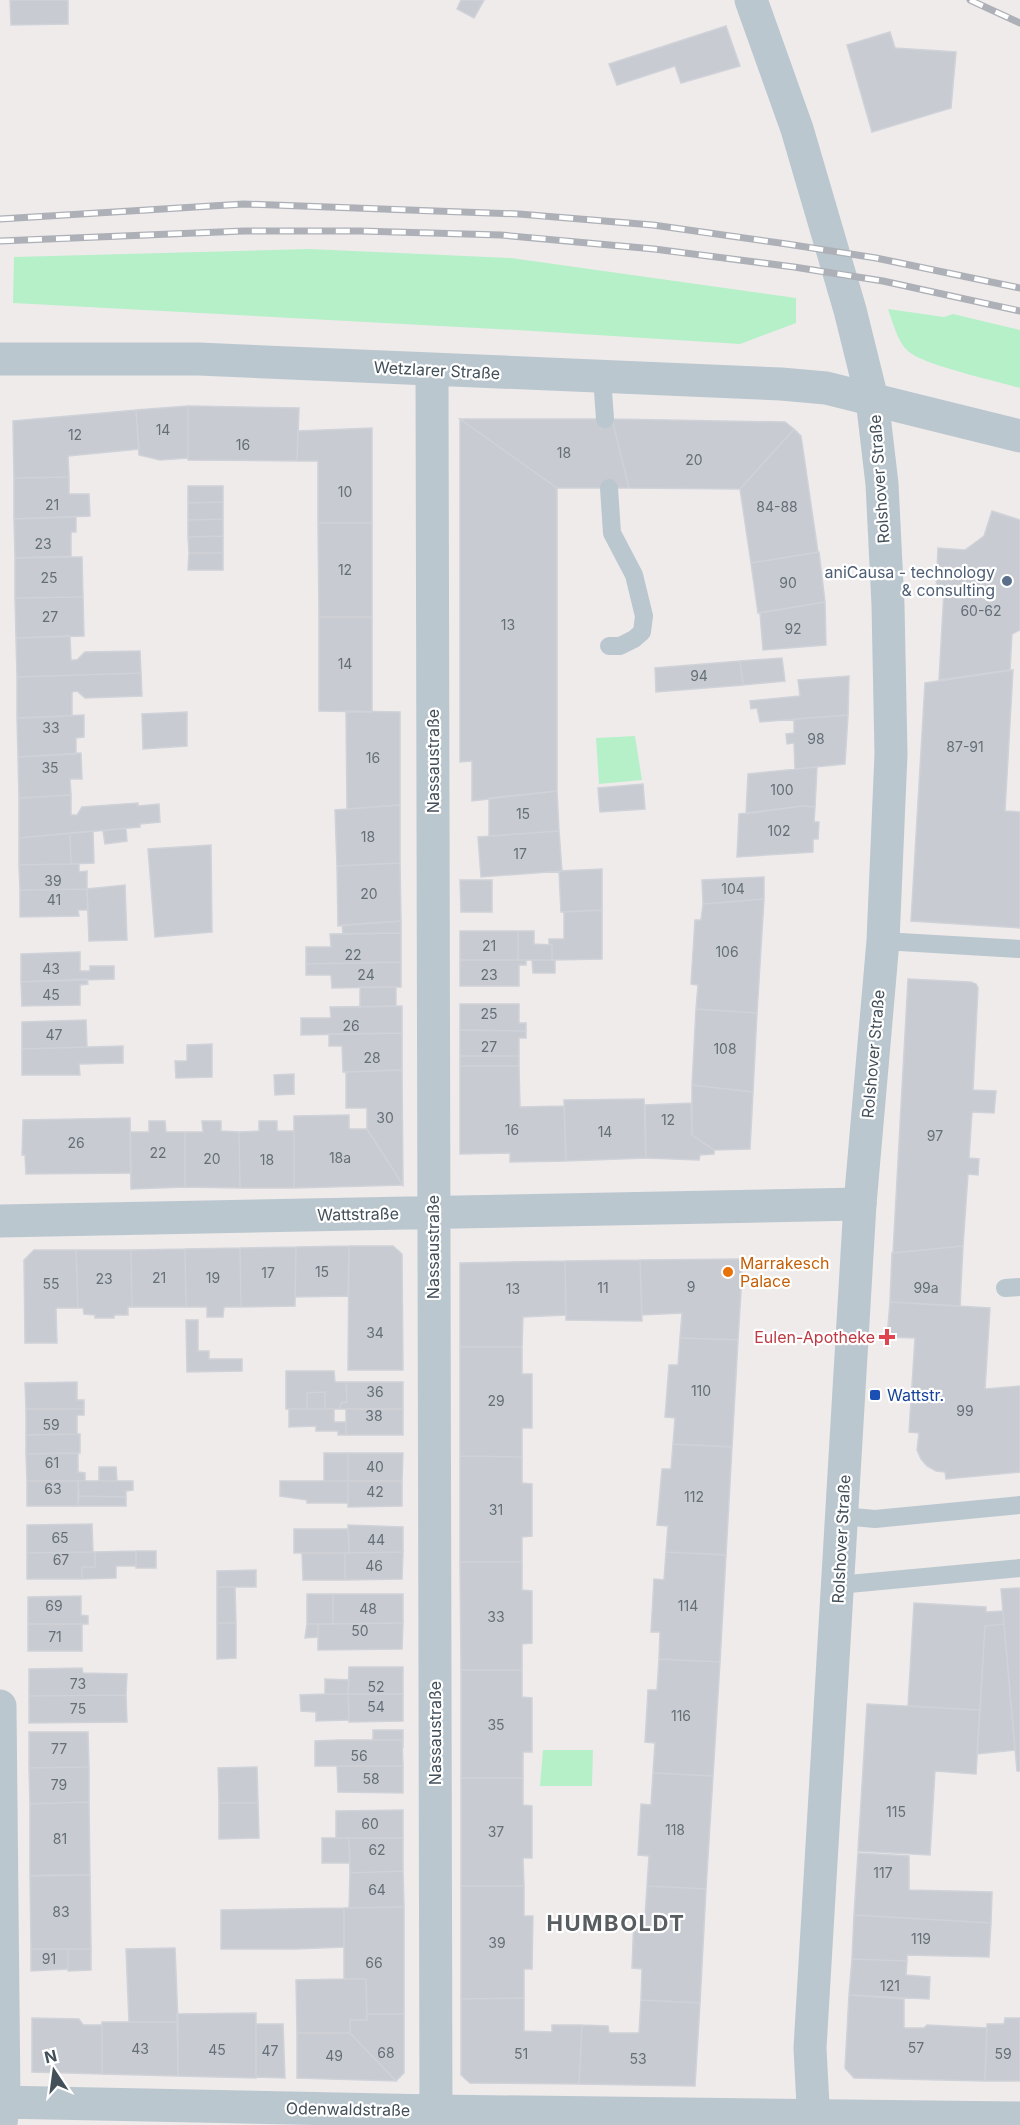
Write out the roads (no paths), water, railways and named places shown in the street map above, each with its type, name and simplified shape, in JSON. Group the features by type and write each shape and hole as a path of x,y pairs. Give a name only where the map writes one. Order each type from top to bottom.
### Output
{"street":[{"name":"Rolshover Straße","path":"751,0 797,129 850,310 872,399 882,484 890,691 891,754 883,941 860,1204 810,2048 814,2120"},
{"name":"Wetzlarer Straße","path":"0,359 198,359 781,384 826,388 1020,436"},
{"name":"Nassaustraße","path":"432,370 436,2118"},
{"name":"Wattstraße","path":"0,1221 860,1204"},
{"path":"0,1706 2,2110"},
{"name":"Odenwaldstraße","path":"2,2110 436,2118 814,2120 1020,2118"}],"lane":[{"path":"602,377 604,419"},
{"path":"609,488 612,534 633,575 644,616 642,632 634,639 620,646 609,646"},
{"path":"883,941 1020,949"},
{"path":"842,1516 875,1519 1020,1505"},
{"path":"838,1585 1020,1568"}],"railway":[{"path":"970,0 1020,23"},
{"path":"0,219 244,204 519,214 653,225 787,244 876,258 1020,288"},
{"path":"0,241 244,231 360,231 501,235 654,249 794,267 883,281 1020,311"}],"place":[{"name":"aniCausa - technology & consulting","path":"1007,581"},
{"name":"Marrakesch Palace","path":"728,1272"},
{"name":"Eulen-Apotheke","path":"887,1337"},
{"name":"Wattstr.","path":"875,1395"}],"district":[{"name":"HUMBOLDT","path":"616,1923"}]}
